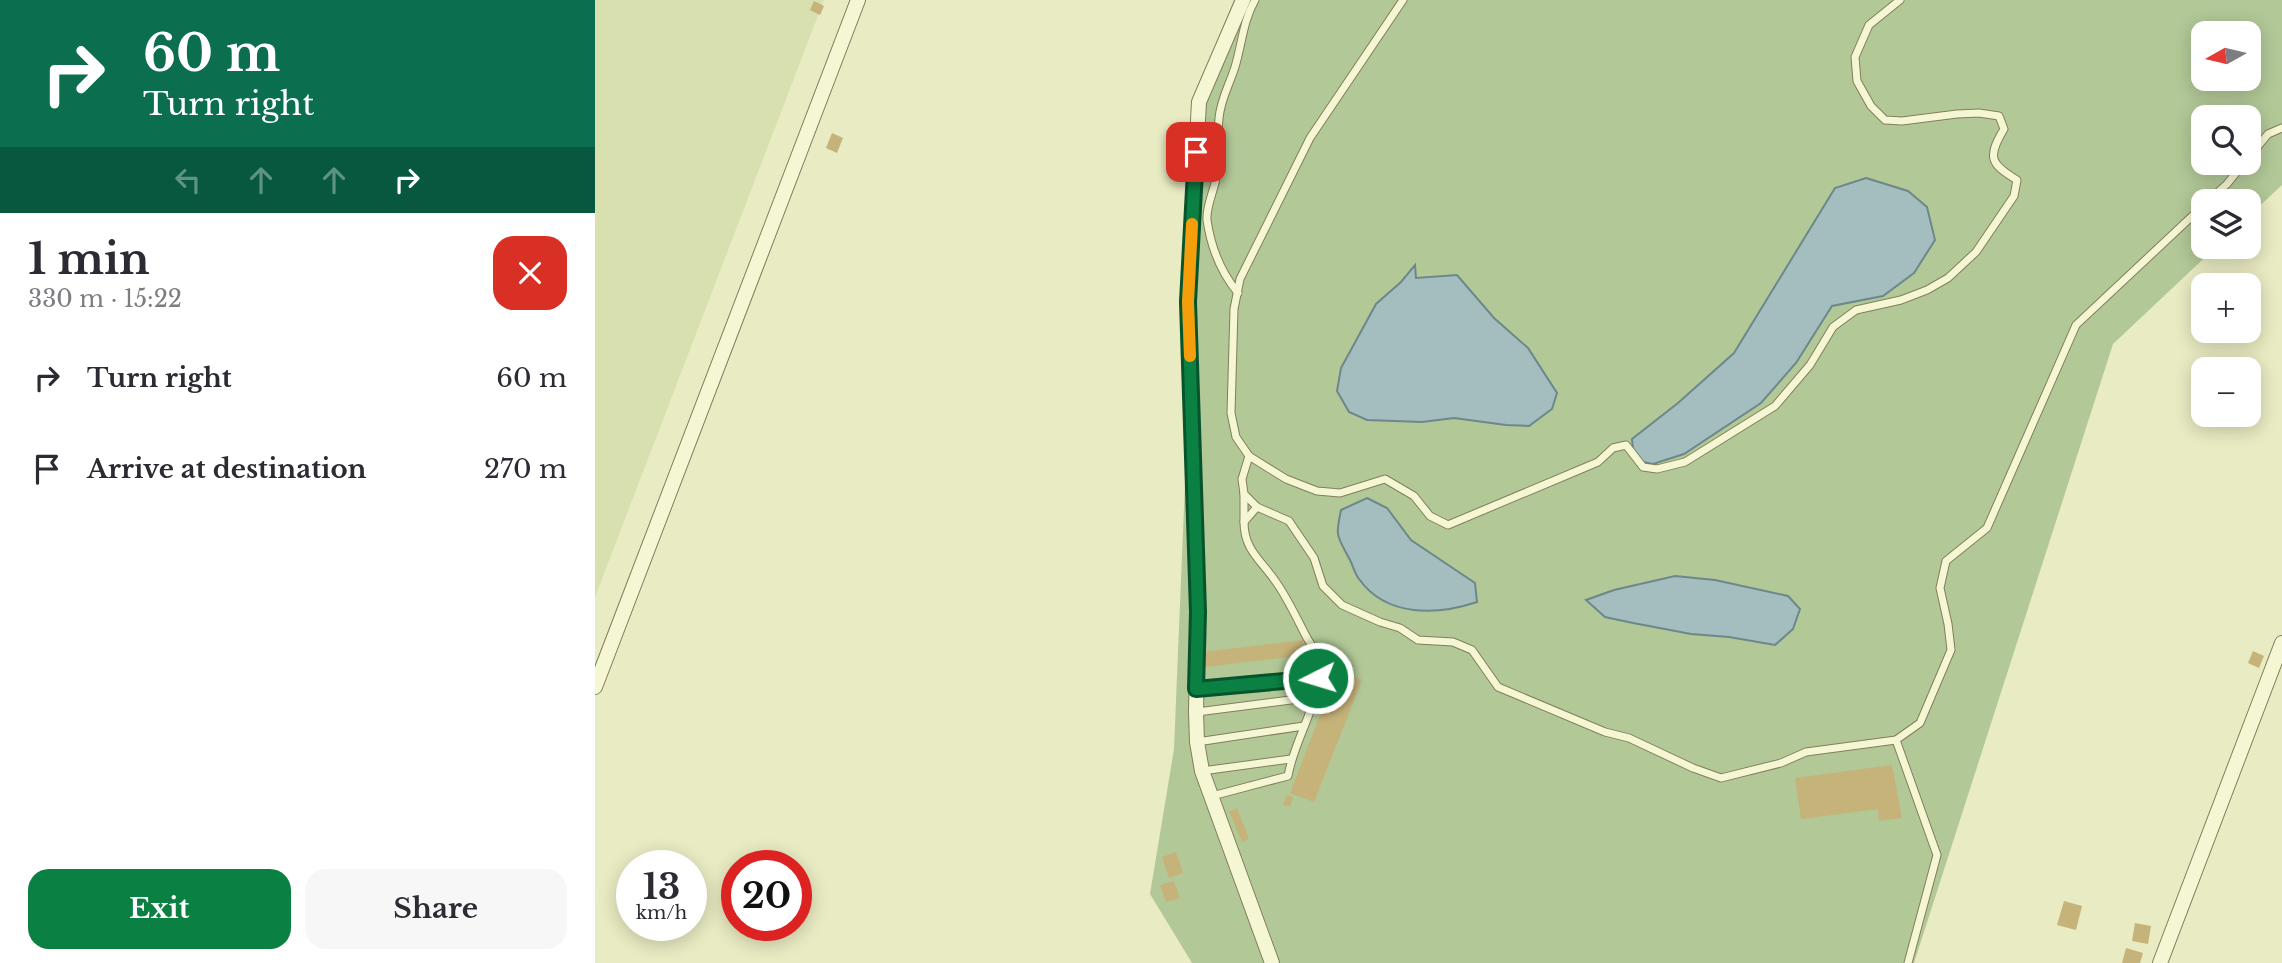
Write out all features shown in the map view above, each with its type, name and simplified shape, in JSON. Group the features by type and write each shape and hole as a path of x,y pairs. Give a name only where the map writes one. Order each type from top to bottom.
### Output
{"street":[{"path":"595,687 858,0"},
{"path":"1243,0 1199,102 1188,302 1198,612 1196,712 1202,771 1272,963"},
{"path":"2160,963 2282,643"}],"lane":[{"path":"1238,293 1225,277 1213,251 1207,216 1217,176 1222,96 1235,68 1247,13 1255,0"},
{"path":"1403,0 1310,138 1240,279 1234,309 1231,413 1236,437 1249,456 1286,479 1317,491 1340,493 1385,479 1414,496 1430,516 1448,525 1598,463 1613,448 1626,445 1643,467 1657,469 1685,462 1775,406 1810,365 1833,327 1856,310 1901,300 1927,290 1948,278 1976,252 2014,196 2017,180 1998,169 1992,157 1993,147 2004,129 1999,116 1957,114 1902,121 1885,120 1871,106 1857,80 1855,57 1869,25 1900,0"},
{"path":"2261,142 2267,134 2282,128"},
{"path":"2221,189 2234,175"},
{"path":"1244,494 1257,507 1289,521 1314,558 1323,586 1342,605 1400,628 1418,640 1453,642 1472,650 1498,687 1605,732 1629,738 1693,768 1721,778 1781,763 1806,752 1896,740 1920,723 1951,650 1940,588 1946,561 1987,528 2076,326 2191,217"},
{"path":"1212,796 1288,776 1291,758 1314,697 1318,678 1319,660 1275,580 1251,550 1244,536 1242,479 1249,456"},
{"path":"1244,522 1257,507"},
{"path":"1196,689 1318,678"},
{"path":"1196,712 1314,697"},
{"path":"1198,741 1304,726"},
{"path":"1896,740 1937,855 1908,963"},
{"path":"1202,771 1291,758"}],"green space":[{"path":"595,0 824,0 595,597"},
{"path":"1234,0 2282,0 2282,185 2261,205 2261,189 2191,189 2191,259 2203,259 2113,344 1914,963 1192,963 1150,894 1174,749 1193,290 1192,101"}],"water":[{"path":"1866,178 1908,191 1927,207 1935,240 1914,273 1883,296 1832,306 1796,363 1761,403 1684,454 1653,464 1634,460 1632,439 1678,403 1734,353 1835,188"},
{"path":"1415,265 1416,278 1457,275 1494,318 1528,348 1557,393 1552,409 1529,426 1454,418 1422,422 1367,420 1349,412 1337,391 1341,368 1376,304 1401,282"},
{"path":"1367,498 1387,508 1411,540 1475,583 1477,602 1446,609 1414,610 1398,607 1371,592 1356,575 1338,532 1341,510"},
{"path":"1675,576 1715,580 1788,596 1800,609 1793,629 1775,645 1691,634 1605,617 1586,600 1614,590"}],"building":[{"path":"814,1 824,6 820,15 810,10"},
{"path":"832,133 843,138 837,153 826,148"},
{"path":"1303,640 1305,655 1205,667 1203,652"},
{"path":"2253,651 2264,656 2259,668 2248,663"},
{"path":"1337,671 1362,680 1314,802 1290,793"},
{"path":"1892,765 1902,818 1879,821 1878,809 1801,819 1795,778"},
{"path":"1287,795 1293,797 1290,807 1283,805"},
{"path":"1237,808 1249,839 1242,842 1229,811"},
{"path":"1176,852 1183,873 1169,878 1162,857"},
{"path":"1174,881 1180,898 1166,902 1160,885"},
{"path":"2064,901 2082,906 2076,930 2057,925"},
{"path":"2135,923 2151,926 2148,944 2132,941"},
{"path":"2126,948 2143,953 2140,963 2122,963"}],"slow traffic":[{"path":"1190,356 1188,302 1192,224"}],"route":[{"path":"1196,152 1188,302 1198,612 1196,689 1318,678"}]}
